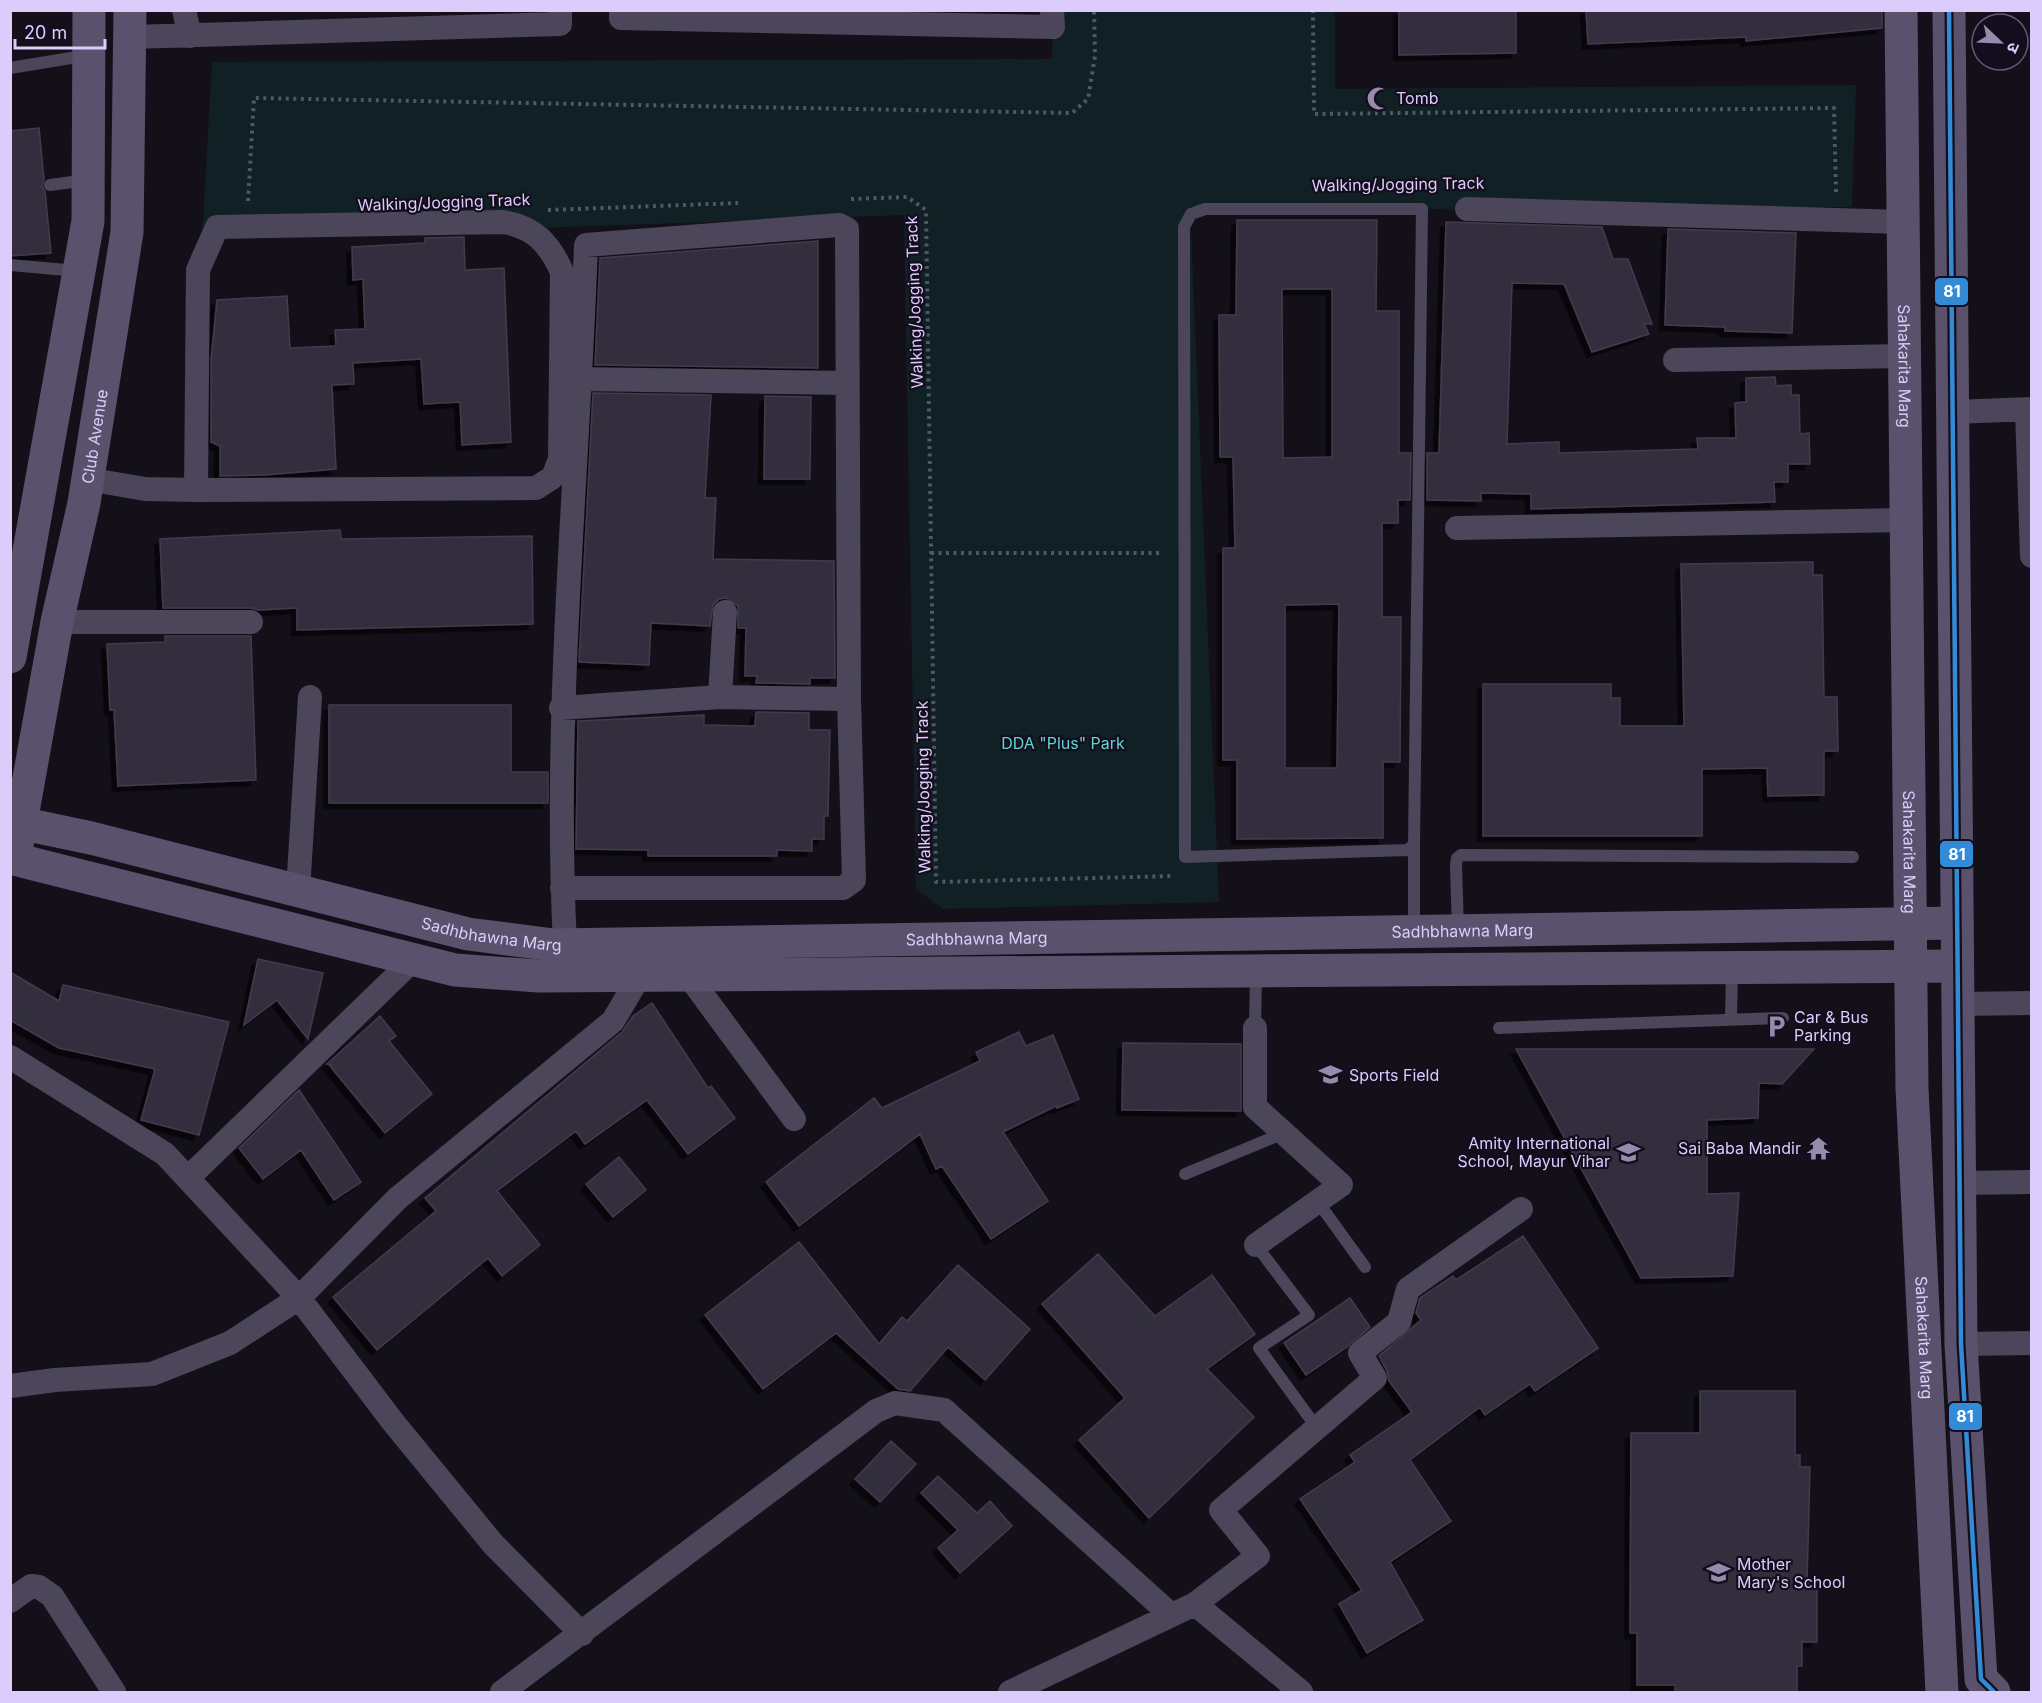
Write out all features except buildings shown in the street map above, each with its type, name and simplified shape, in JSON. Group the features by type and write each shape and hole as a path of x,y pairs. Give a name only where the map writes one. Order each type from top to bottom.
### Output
{"street":[{"path":"10,657 88,221 89,10"},
{"path":"184,10 190,36"},
{"path":"130,24 190,36 560,24 560,10"},
{"path":"621,10 621,18 1053,27 1052,10"},
{"name":"Sahakarita Marg","path":"1901,10 1912,1088 1942,1692"},
{"path":"1949,10 1961,1344 1981,1679 1994,1692"},
{"name":"Club Avenue","path":"13,858 16,822 87,479 127,232 130,24"},
{"path":"1467,209 1902,222"},
{"path":"87,479 145,489 196,490 536,488 553,477 560,459 562,272 554,255 523,225 503,222 217,227 198,270 196,490"},
{"path":"562,888 843,888 854,880 849,699 847,229 839,225 586,245 581,379 561,708 562,888 565,945"},
{"path":"1675,360 1904,356"},
{"path":"581,379 847,383"},
{"path":"1952,412 2029,410 2031,556"},
{"path":"1457,528 1906,520"},
{"path":"720,697 724,612"},
{"path":"57,622 252,622"},
{"path":"561,708 720,697 849,699"},
{"path":"298,891 310,698"},
{"name":"Sadhbhawna Marg","path":"16,822 468,934 565,945 1458,929 1957,923"},
{"name":"Sadhbhawna Marg","path":"13,858 454,970 539,976 1957,966"},
{"path":"188,1178 414,959"},
{"path":"10,1386 55,1380 152,1374 230,1344 299,1298 398,1198 613,1021 640,975"},
{"path":"688,975 794,1119"},
{"path":"1958,1004 2031,1003"},
{"path":"1255,1029 1255,1107 1341,1185 1256,1245"},
{"path":"10,1057 165,1154 299,1298 393,1422 493,1544 582,1634"},
{"path":"1959,1183 2031,1182"},
{"path":"1010,1692 1195,1604 1258,1556 1221,1510 1376,1378 1360,1353 1399,1322 1408,1289 1521,1209"},
{"path":"1961,1344 2031,1343"},
{"path":"502,1692 876,1411 895,1403 944,1410 1172,1615"},
{"path":"10,1601 31,1586 39,1587 52,1596 114,1692"},
{"path":"1195,1604 1301,1692"}],"lane":[{"path":"10,68 90,55"},
{"path":"50,185 88,180"},
{"path":"1414,844 1408,850 1185,857 1184,227 1191,214 1205,209 1422,209 1414,931"},
{"path":"10,266 79,271"},
{"path":"1458,929 1456,861 1461,855 1853,857"},
{"path":"1731,1019 1732,968"},
{"path":"1255,1029 1256,971"},
{"path":"1499,1028 1783,1018"},
{"path":"1185,1174 1284,1134"},
{"path":"1318,1202 1365,1267"},
{"path":"1256,1245 1309,1316 1259,1348 1317,1428"}],"path":[{"path":"247,211 254,98 1072,113 1088,99 1095,56 1094,10"},
{"path":"1313,10 1314,114 1834,108 1836,196"},
{"name":"Walking/Jogging Track","path":"848,199 907,197 926,210 936,882 1178,876"},
{"name":"Walking/Jogging Track","path":"539,210 741,203"},
{"path":"931,553 1167,553"}],"green space":[{"name":"DDA \"Plus\" Park","path":"1335,10 1335,89 1856,85 1852,207 1422,209 1190,206 1219,902 943,909 916,889 904,215 202,240 212,62 1052,59 1053,11"}],"transit line":[{"name":"81","path":"1949,10 1961,1344 1981,1679 1994,1692"}],"place":[{"name":"Tomb","path":"1378,98"},
{"name":"Car & Bus Parking","path":"1776,1026"},
{"name":"Sports Field","path":"1331,1075"},
{"name":"Sai Baba Mandir","path":"1819,1148"},
{"name":"Amity International School, Mayur Vihar","path":"1628,1152"},
{"name":"Mother Mary's School","path":"1719,1573"}]}
